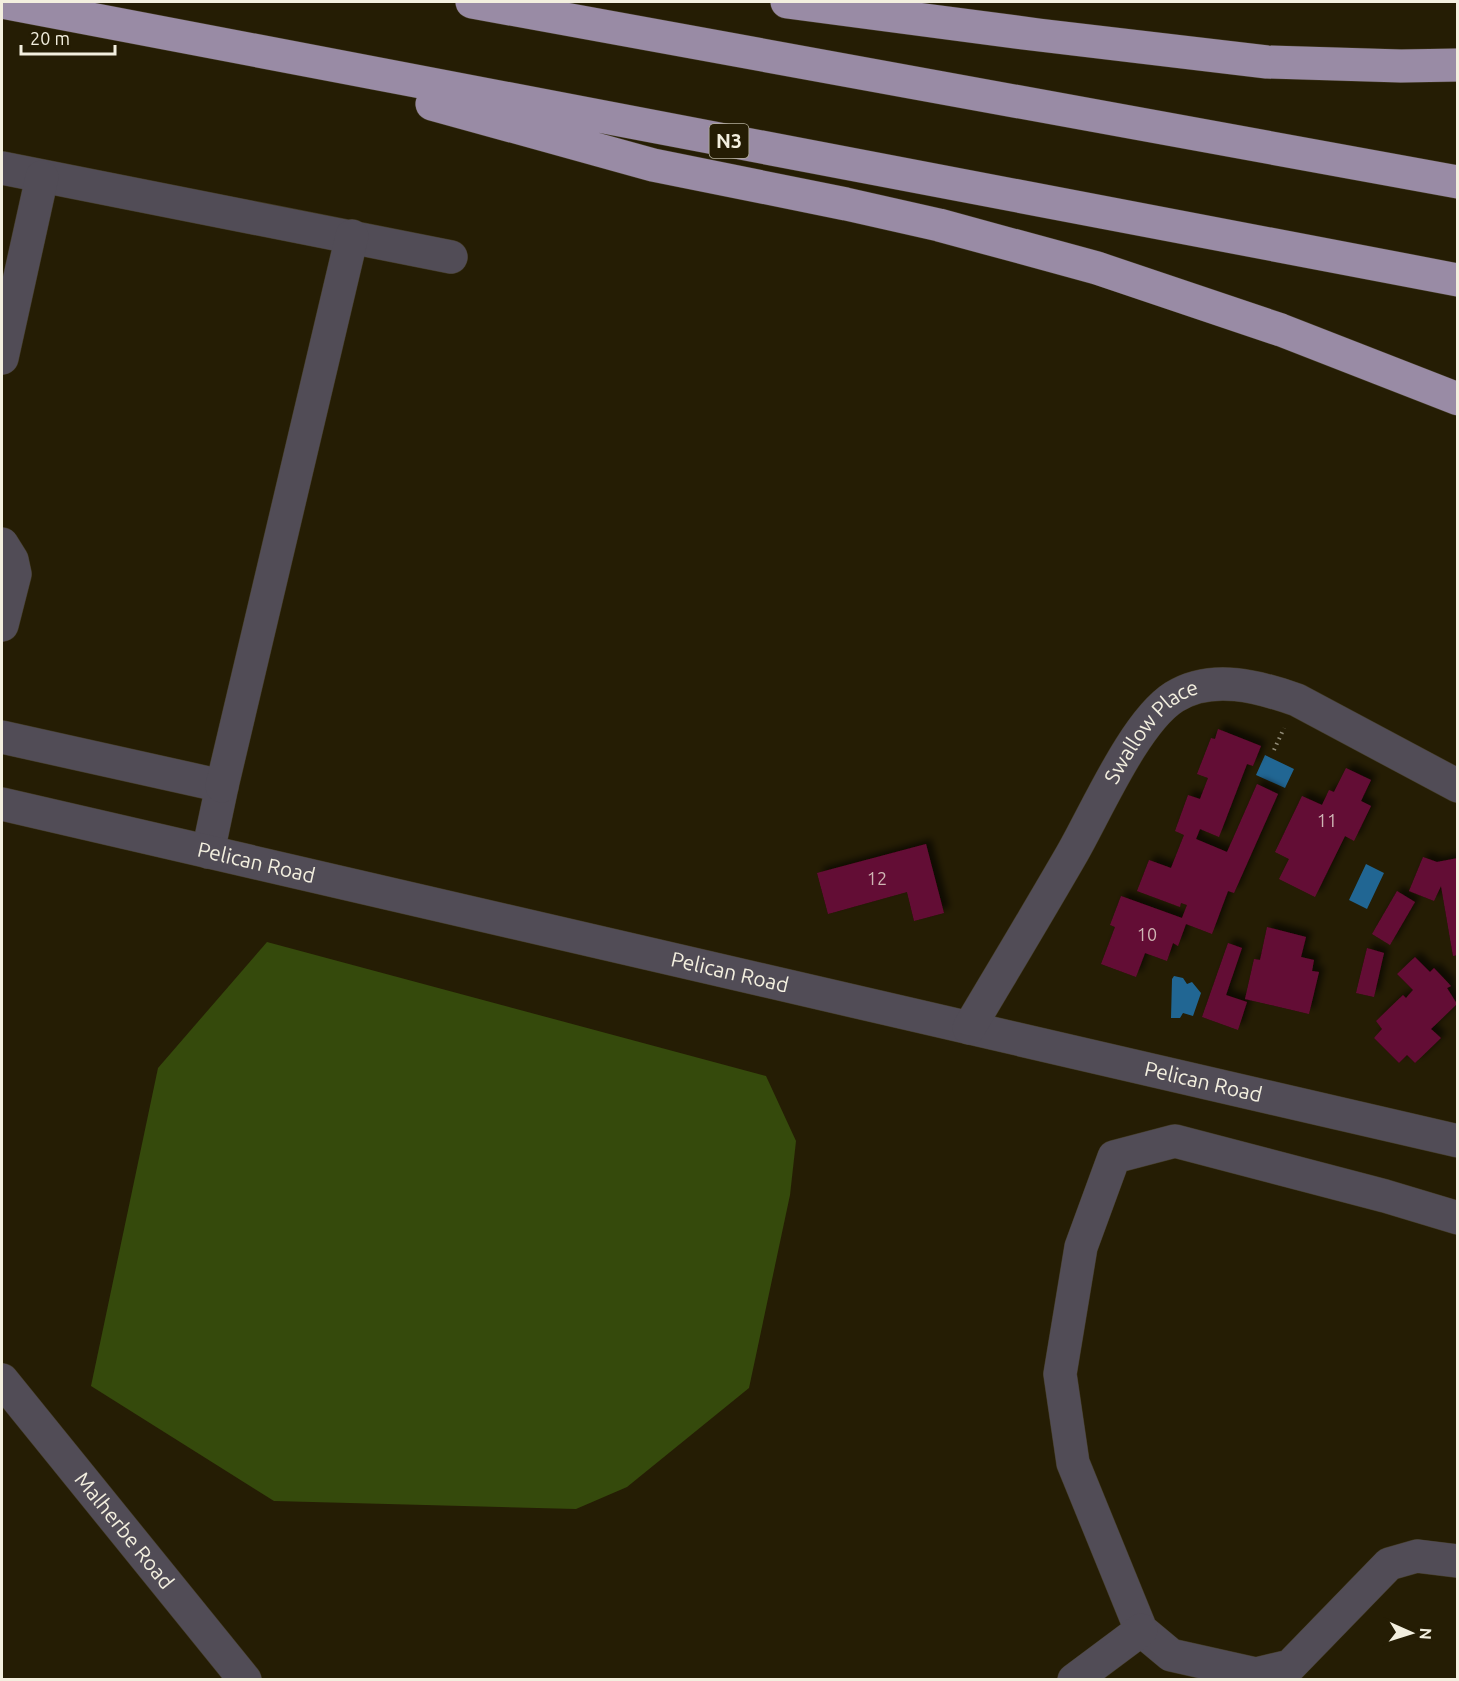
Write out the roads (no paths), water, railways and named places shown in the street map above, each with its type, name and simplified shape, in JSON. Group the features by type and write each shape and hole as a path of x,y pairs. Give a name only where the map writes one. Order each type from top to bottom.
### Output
{"highway":[{"name":"N3","path":"2,2 1458,280"},
{"path":"472,2 1458,182"},
{"path":"787,2 1267,62 1401,66 1458,65"},
{"path":"188,38 653,165 892,214 1097,268 1281,330 1458,399"}],"street":[{"path":"2,168 451,257"},
{"path":"2,358 42,177"},
{"path":"208,852 352,236"},
{"path":"2,544 12,561 15,574 2,625"},
{"name":"Swallow Place","path":"969,1028 1139,734 1174,697 1196,688 1219,684 1269,690 1298,700 1458,786"},
{"path":"2,738 222,786"},
{"name":"Pelican Road","path":"2,804 1458,1141"},
{"path":"1458,1218 1385,1196 1175,1141 1114,1156 1081,1247 1060,1374 1072,1463 1141,1630 1170,1654 1256,1674 1290,1666 1389,1564 1416,1556 1458,1561"},
{"name":"Malherbe Road","path":"2,1380 245,1680"},
{"path":"1074,1680 1141,1630"}],"water":[{"path":"1265,755 1294,769 1285,788 1256,775"},
{"path":"1366,864 1384,873 1367,909 1349,900"},
{"path":"1174,976 1183,978 1187,984 1192,982 1201,993 1193,1016 1183,1013 1180,1018 1171,1018"}]}
